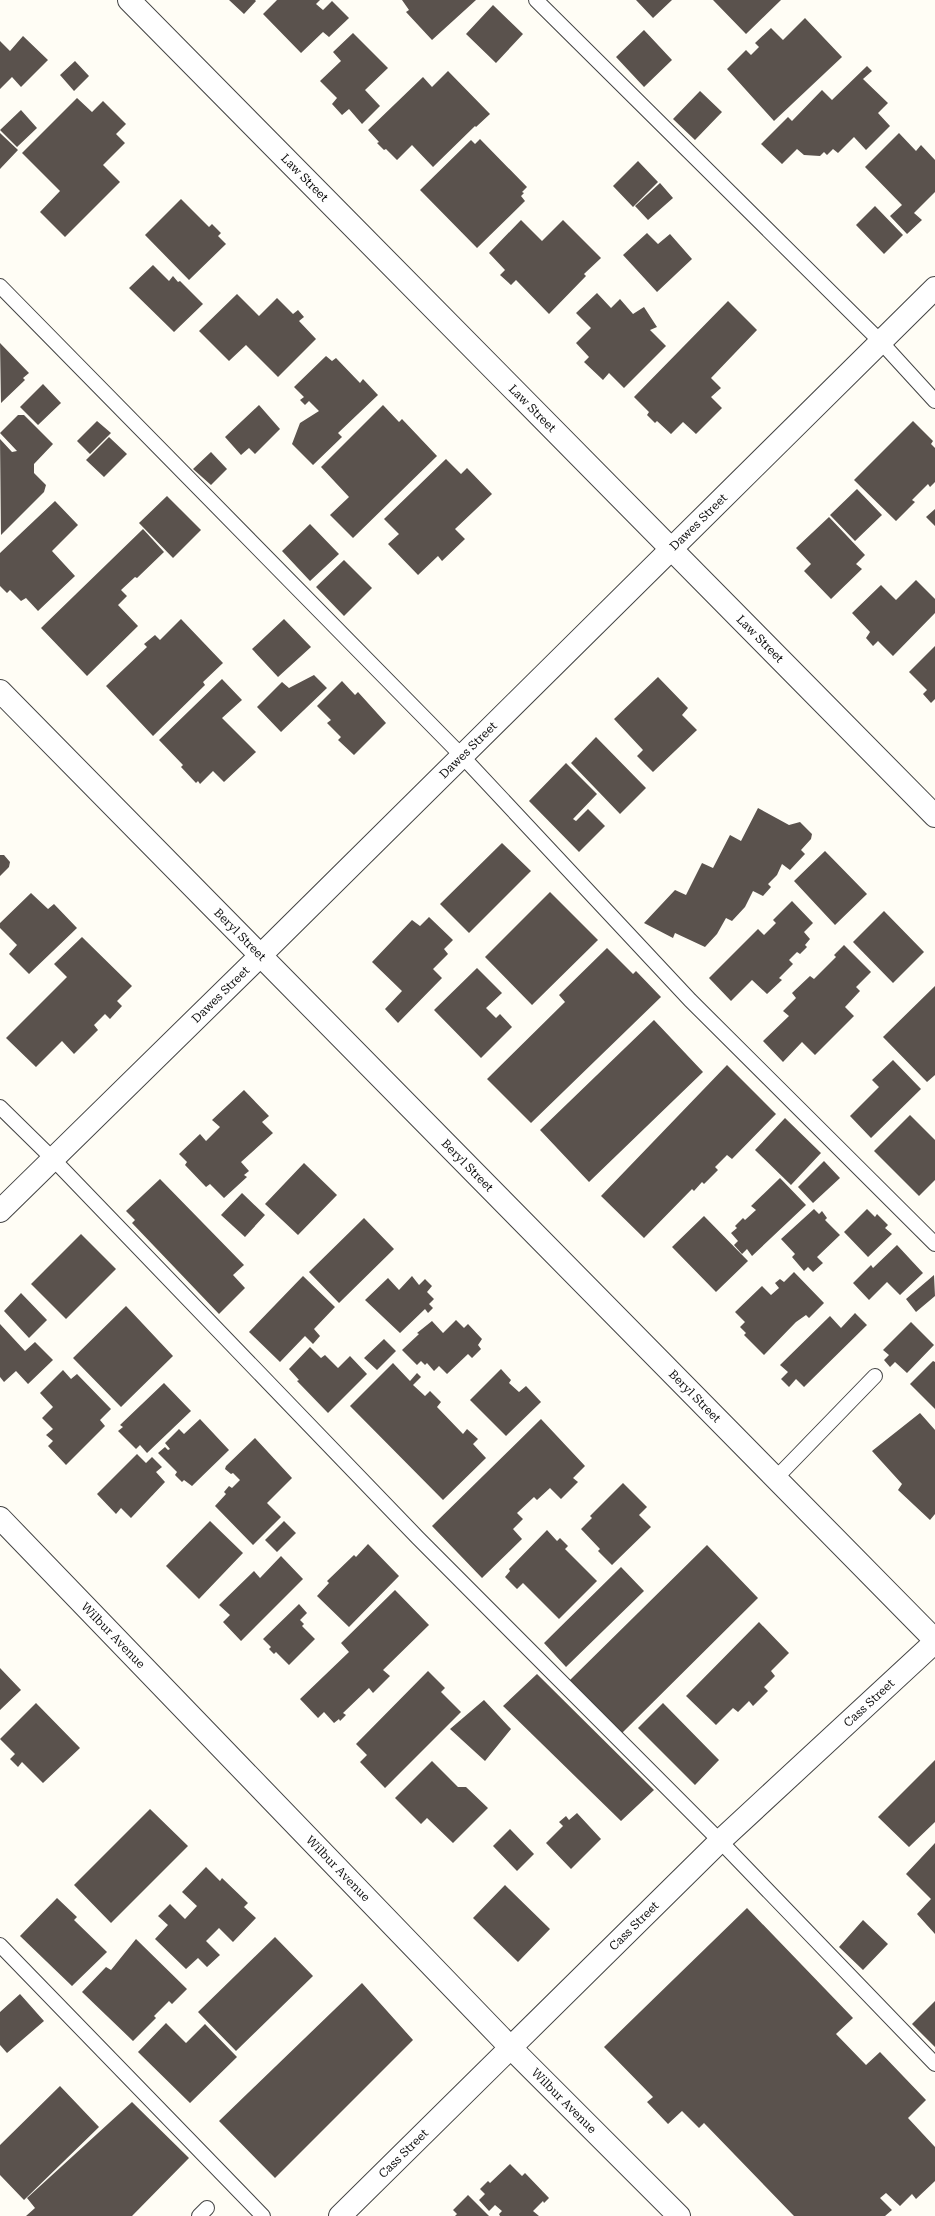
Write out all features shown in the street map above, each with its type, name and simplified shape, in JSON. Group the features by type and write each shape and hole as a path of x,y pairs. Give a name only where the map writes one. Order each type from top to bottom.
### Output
{"street":[{"name":"Law Street","path":"129,0 935,816"},
{"name":"Dawes Street","path":"0,1211 935,288"},
{"name":"Beryl Street","path":"0,691 935,1641"},
{"name":"Wilbur Avenue","path":"0,1518 512,2049 679,2216"},
{"name":"Cass Street","path":"340,2216 512,2049 720,1841 935,1641"}],"lane":[{"path":"536,0 881,342 935,401"},
{"path":"0,286 462,756 690,1000 935,1244"},
{"path":"0,1107 53,1159 418,1538 720,1841 935,2064"},
{"path":"776,1478 875,1376"},
{"path":"0,1945 263,2216"}],"building":[{"path":"229,0 255,0 256,1 244,14"},
{"path":"277,0 320,0 316,4 323,10 332,1 349,18 329,37 323,32 301,53 263,14"},
{"path":"402,0 476,0 432,40 406,12 409,10"},
{"path":"636,0 672,0 653,18"},
{"path":"713,0 781,0 746,34"},
{"path":"493,5 523,34 496,63 466,34"},
{"path":"805,18 842,57 774,121 727,69 746,50 751,55 759,47 755,43 771,28 783,40"},
{"path":"644,30 672,60 644,87 616,57"},
{"path":"353,33 388,68 365,90 380,106 362,124 349,109 342,115 332,104 337,98 320,81 341,61 333,52"},
{"path":"23,36 48,60 21,87 12,77 0,89 0,41 10,51"},
{"path":"75,61 89,76 74,91 60,75"},
{"path":"867,66 872,71 863,79 888,103 878,113 890,126 866,150 854,137 838,153 833,149 827,155 824,152 820,156 804,155 797,149 782,164 761,144 788,117 792,121 822,90 832,100"},
{"path":"448,71 490,114 476,127 475,126 433,167 412,145 397,160 386,149 384,150 377,143 379,142 368,130 423,77 432,87"},
{"path":"700,91 722,112 695,140 673,119"},
{"path":"77,98 92,112 103,101 126,124 116,134 125,143 103,165 120,182 65,237 40,212 60,191 22,153"},
{"path":"21,110 37,128 17,147 0,130"},
{"path":"0,133 18,150 0,169"},
{"path":"899,133 916,151 921,145 935,160 935,192 914,213 922,220 907,234 890,216 902,205 865,167"},
{"path":"480,139 527,187 522,192 524,193 521,196 525,201 477,248 420,190 471,140 475,144"},
{"path":"638,161 658,182 633,207 613,186"},
{"path":"660,183 673,198 648,220 635,206"},
{"path":"181,199 209,227 212,224 221,233 218,236 226,244 189,280 145,235"},
{"path":"875,206 903,235 884,254 856,225"},
{"path":"521,220 542,241 563,220 601,258 584,274 586,276 549,314 516,280 511,285 500,275 505,270 489,253"},
{"path":"647,233 658,244 670,234 692,259 657,292 623,255"},
{"path":"153,265 169,281 173,276 178,282 180,281 203,304 174,332 129,288"},
{"path":"597,293 611,308 620,299 633,314 644,307 657,327 650,330 666,346 624,388 609,373 603,380 584,362 589,357 576,343 591,328 576,313"},
{"path":"237,294 259,316 277,298 293,314 298,310 304,317 299,321 316,339 278,377 246,345 229,361 199,331"},
{"path":"728,301 757,330 711,378 721,388 711,397 722,408 696,434 683,422 671,434 657,421 655,423 647,415 649,412 634,397"},
{"path":"0,343 29,373 23,378 25,380 1,403"},
{"path":"326,356 332,361 336,358 360,383 363,379 378,395 338,433 342,437 313,465 292,444 300,423 319,411 309,401 305,405 300,400 304,397 294,387"},
{"path":"43,384 61,403 38,425 20,407"},
{"path":"259,405 280,429 255,454 249,448 241,455 225,437"},
{"path":"383,405 399,422 402,419 437,456 353,538 330,515 349,497 321,467"},
{"path":"18,415 24,415 53,444 34,464 34,473 46,485 44,492 1,535 0,439 12,452 17,451 0,433"},
{"path":"97,421 111,433 90,454 77,441"},
{"path":"913,421 933,441 931,444 935,448 935,482 930,487 928,484 912,500 915,502 896,521 854,480"},
{"path":"109,437 127,454 104,477 86,460"},
{"path":"211,452 227,469 211,485 193,469"},
{"path":"446,459 461,474 467,468 492,494 455,529 465,539 442,561 438,556 418,575 388,544 399,534 384,519"},
{"path":"857,489 882,515 855,541 830,515"},
{"path":"167,496 201,530 173,558 139,523"},
{"path":"55,501 78,525 52,551 75,576 38,611 26,598 21,601 10,590 7,593 0,586 0,553"},
{"path":"935,509 935,526 926,517"},
{"path":"829,517 865,555 856,564 862,569 831,599 804,571 811,564 796,548"},
{"path":"310,524 339,554 310,581 282,551"},
{"path":"143,529 164,552 137,578 135,577 121,590 127,596 118,605 138,626 87,676 41,628"},
{"path":"344,560 372,588 344,616 316,587"},
{"path":"916,580 935,599 935,613 893,656 878,641 873,646 866,638 870,632 852,613 881,585 896,600"},
{"path":"181,619 223,663 203,682 205,685 153,736 106,686 147,647 144,644 155,635 160,640"},
{"path":"284,619 311,647 278,677 252,649"},
{"path":"935,646 935,699 931,703 923,694 927,690 909,672"},
{"path":"314,675 327,688 281,732 257,707 282,682 289,688"},
{"path":"658,677 688,708 682,715 697,730 653,772 637,756 643,750 614,719"},
{"path":"222,679 242,700 222,718 256,752 224,782 213,771 200,784 198,781 196,783 181,767 183,765 159,740"},
{"path":"342,681 355,695 358,692 386,723 354,755 338,740 341,737 327,723 331,720 317,706"},
{"path":"596,737 646,788 620,814 571,763"},
{"path":"566,763 597,794 573,819 576,821 588,809 605,826 579,852 529,801"},
{"path":"758,808 789,825 800,822 812,834 811,839 801,850 805,854 790,870 782,864 777,875 768,884 771,887 763,896 753,891 745,907 732,921 726,918 717,934 705,947 675,933 673,938 644,923 675,890 686,895 702,863 713,868 730,835 741,841"},
{"path":"502,843 531,871 469,933 440,904"},
{"path":"825,851 867,894 835,925 794,881"},
{"path":"0,855 4,855 10,862 9,867 0,876"},
{"path":"550,892 598,940 532,1005 485,957"},
{"path":"31,893 48,909 54,904 77,928 29,974 9,954 17,945 0,928 0,923"},
{"path":"792,901 813,923 804,932 810,939 805,945 807,947 800,954 797,952 789,960 793,964 779,978 782,980 767,994 752,980 731,1001 709,978 758,929 764,935 776,923 773,920"},
{"path":"884,911 924,952 893,983 853,942"},
{"path":"429,917 453,940 444,949 448,954 433,969 442,978 398,1023 385,1009 402,991 372,962 412,920 420,926"},
{"path":"82,937 132,986 117,1001 122,1006 110,1019 105,1014 94,1025 98,1030 74,1054 62,1041 36,1067 6,1038 67,977 54,964"},
{"path":"844,945 871,972 856,987 860,991 845,1007 854,1016 815,1055 802,1042 783,1062 763,1041 789,1016 783,1011 796,998 792,993 810,976 814,979 836,957 834,955"},
{"path":"607,948 633,974 636,971 661,997 531,1123 487,1079 565,1002 559,995"},
{"path":"477,968 502,993 486,1008 496,1018 500,1014 512,1027 481,1058 434,1010"},
{"path":"935,986 935,1075 927,1082 883,1037"},
{"path":"654,1020 703,1072 589,1182 540,1130"},
{"path":"893,1060 921,1089 871,1138 850,1116 879,1087 872,1080"},
{"path":"727,1065 776,1114 732,1159 727,1155 715,1167 718,1170 704,1184 702,1182 694,1191 692,1189 644,1238 601,1196"},
{"path":"244,1090 269,1116 262,1122 273,1133 241,1162 249,1171 244,1175 247,1177 224,1198 210,1184 206,1187 185,1165 187,1162 179,1154 200,1134 206,1141 220,1127 212,1120"},
{"path":"910,1115 935,1140 935,1180 919,1196 874,1151"},
{"path":"785,1118 821,1153 791,1185 755,1150"},
{"path":"824,1161 840,1178 813,1203 798,1187"},
{"path":"304,1163 337,1195 298,1235 265,1204"},
{"path":"780,1178 806,1205 752,1256 747,1249 742,1254 734,1245 738,1241 731,1233 737,1228 735,1226 743,1218 745,1220 756,1210 751,1206"},
{"path":"160,1179 244,1265 233,1275 245,1288 219,1314 132,1223 135,1220 126,1211"},
{"path":"242,1193 265,1215 245,1237 221,1215"},
{"path":"814,1209 819,1214 822,1211 827,1218 825,1220 840,1235 817,1257 823,1263 813,1272 808,1267 804,1271 792,1257 795,1254 781,1239"},
{"path":"867,1209 875,1217 877,1214 888,1225 885,1228 892,1234 868,1257 844,1232"},
{"path":"704,1216 748,1261 716,1292 672,1247"},
{"path":"364,1218 394,1249 339,1303 309,1272"},
{"path":"81,1234 116,1269 66,1319 31,1284"},
{"path":"897,1245 923,1273 900,1295 887,1282 869,1300 853,1283 871,1265 873,1268"},
{"path":"794,1272 824,1303 809,1318 806,1315 796,1322 764,1355 744,1335 746,1333 740,1327 745,1322 735,1312 762,1286 771,1295 779,1288 775,1283 780,1279 784,1282"},
{"path":"934,1275 935,1296 916,1312 906,1299"},
{"path":"303,1276 335,1307 314,1329 320,1336 313,1344 305,1336 280,1362 249,1332"},
{"path":"412,1276 419,1285 425,1279 432,1286 427,1292 434,1299 429,1304 433,1308 428,1313 425,1309 400,1333 365,1300 388,1278 399,1290"},
{"path":"21,1293 47,1320 29,1338 4,1311"},
{"path":"126,1306 173,1356 121,1407 73,1358"},
{"path":"855,1313 867,1325 804,1387 796,1379 789,1387 781,1379 788,1372 780,1365 830,1316 841,1328"},
{"path":"456,1320 464,1328 468,1324 482,1339 478,1345 481,1349 472,1358 468,1354 447,1374 439,1366 434,1371 427,1363 425,1365 421,1361 417,1365 402,1350 419,1334 417,1333 432,1321 443,1333"},
{"path":"911,1322 934,1345 907,1373 895,1362 890,1367 884,1360 889,1355 883,1350"},
{"path":"0,1324 25,1351 35,1342 53,1360 28,1384 16,1371 4,1382 0,1377"},
{"path":"384,1339 396,1351 377,1370 364,1358"},
{"path":"310,1347 321,1358 325,1355 338,1368 350,1356 367,1374 328,1413 297,1381 299,1380 289,1369"},
{"path":"933,1361 935,1362 935,1409 910,1384"},
{"path":"393,1363 410,1381 417,1373 421,1377 413,1385 425,1396 430,1391 441,1402 437,1407 463,1434 467,1429 478,1439 473,1444 486,1458 443,1500 350,1406"},
{"path":"501,1369 511,1380 509,1383 519,1392 526,1386 541,1402 506,1436 470,1400"},
{"path":"63,1370 71,1379 77,1374 111,1409 100,1420 105,1426 66,1465 48,1446 53,1441 46,1435 53,1429 42,1418 53,1407 40,1393"},
{"path":"164,1383 191,1411 147,1453 140,1445 136,1449 118,1431 123,1427 120,1425"},
{"path":"920,1413 935,1430 935,1514 930,1520 898,1490 902,1484 872,1451"},
{"path":"200,1419 229,1450 192,1486 184,1480 182,1482 175,1475 177,1472 158,1453 165,1447 168,1450 170,1449 165,1443 179,1429 184,1434"},
{"path":"541,1419 585,1466 573,1478 578,1482 561,1499 550,1488 537,1500 534,1497 517,1513 523,1519 513,1529 522,1539 482,1578 432,1526"},
{"path":"255,1438 292,1478 267,1503 281,1517 253,1545 215,1506 226,1494 224,1492 229,1486 232,1488 240,1480 233,1473 231,1474 225,1469 226,1466"},
{"path":"137,1454 146,1463 152,1457 162,1467 156,1472 165,1482 131,1518 121,1508 116,1514 97,1494"},
{"path":"623,1483 647,1507 639,1515 651,1527 612,1565 598,1551 600,1549 581,1529 592,1518 590,1516"},
{"path":"210,1521 243,1553 199,1599 166,1566"},
{"path":"284,1521 296,1533 277,1552 265,1540"},
{"path":"547,1530 557,1541 560,1538 568,1546 565,1549 597,1581 559,1619 523,1583 517,1589 505,1577 510,1571 509,1569"},
{"path":"368,1544 399,1576 349,1627 317,1596 329,1583 327,1581 354,1555 356,1557"},
{"path":"707,1545 758,1598 622,1733 570,1680"},
{"path":"281,1556 303,1579 241,1641 223,1622 230,1615 219,1605 254,1571 260,1578"},
{"path":"621,1567 644,1591 566,1667 544,1643"},
{"path":"395,1590 429,1625 383,1670 390,1676 373,1693 369,1688 343,1713 346,1715 340,1721 339,1719 334,1723 324,1712 318,1718 300,1699 349,1652 341,1643"},
{"path":"299,1604 307,1613 300,1620 304,1624 302,1626 315,1639 289,1665 276,1652 274,1654 269,1649 271,1647 263,1639"},
{"path":"759,1622 789,1653 771,1671 775,1676 764,1687 768,1691 753,1706 749,1701 738,1712 733,1708 716,1725 686,1696"},
{"path":"0,1668 21,1690 0,1710"},
{"path":"428,1671 445,1688 441,1692 461,1712 385,1788 360,1762 367,1755 356,1744"},
{"path":"537,1674 654,1790 621,1821 503,1706"},
{"path":"484,1700 511,1729 485,1761 450,1729"},
{"path":"36,1703 80,1748 43,1783 22,1762 18,1767 10,1759 15,1754 0,1739"},
{"path":"663,1703 719,1760 695,1785 638,1728"},
{"path":"935,1760 935,1822 909,1847 878,1817"},
{"path":"432,1761 458,1787 466,1787 488,1808 453,1843 427,1818 421,1824 395,1798"},
{"path":"150,1809 188,1846 111,1923 74,1885"},
{"path":"577,1813 601,1839 571,1869 546,1843 563,1826 559,1822 566,1816 569,1820"},
{"path":"510,1829 534,1854 517,1871 493,1846"},
{"path":"935,1843 935,1934 917,1914 931,1899 906,1874"},
{"path":"206,1867 220,1881 222,1878 248,1903 244,1907 256,1918 233,1942 219,1928 206,1941 220,1955 207,1967 198,1958 186,1969 155,1939 168,1925 158,1916 170,1904 185,1919 197,1906 182,1892"},
{"path":"505,1885 550,1929 518,1962 473,1918"},
{"path":"57,1898 77,1917 74,1920 107,1952 72,1986 20,1936"},
{"path":"747,1908 853,2018 836,2034 866,2065 880,2052 926,2100 908,2118 935,2147 935,2181 916,2199 912,2194 900,2206 886,2193 880,2198 892,2210 885,2216 794,2216 704,2123 699,2128 682,2111 668,2124 647,2102 653,2097 604,2047"},
{"path":"863,1920 888,1944 863,1970 839,1947"},
{"path":"275,1937 313,1976 236,2051 198,2012"},
{"path":"136,1939 187,1989 172,2004 169,2001 154,2016 156,2018 133,2041 82,1992 106,1967 111,1970"},
{"path":"362,1983 413,2040 275,2178 219,2121"},
{"path":"20,1994 44,2021 7,2053 0,2045 0,2012"},
{"path":"935,2001 935,2047 912,2024"},
{"path":"166,2023 186,2043 205,2024 237,2057 190,2103 138,2052"},
{"path":"60,2086 99,2127 24,2200 0,2175 0,2145"},
{"path":"132,2102 189,2158 132,2216 26,2216 35,2208 27,2198"},
{"path":"510,2164 522,2176 525,2173 549,2198 544,2203 543,2201 533,2211 539,2216 500,2216 499,2214 502,2211 495,2205 489,2211 479,2200 485,2194 480,2189 488,2181 490,2183"},
{"path":"468,2195 489,2216 455,2216 457,2214 453,2210"}]}
